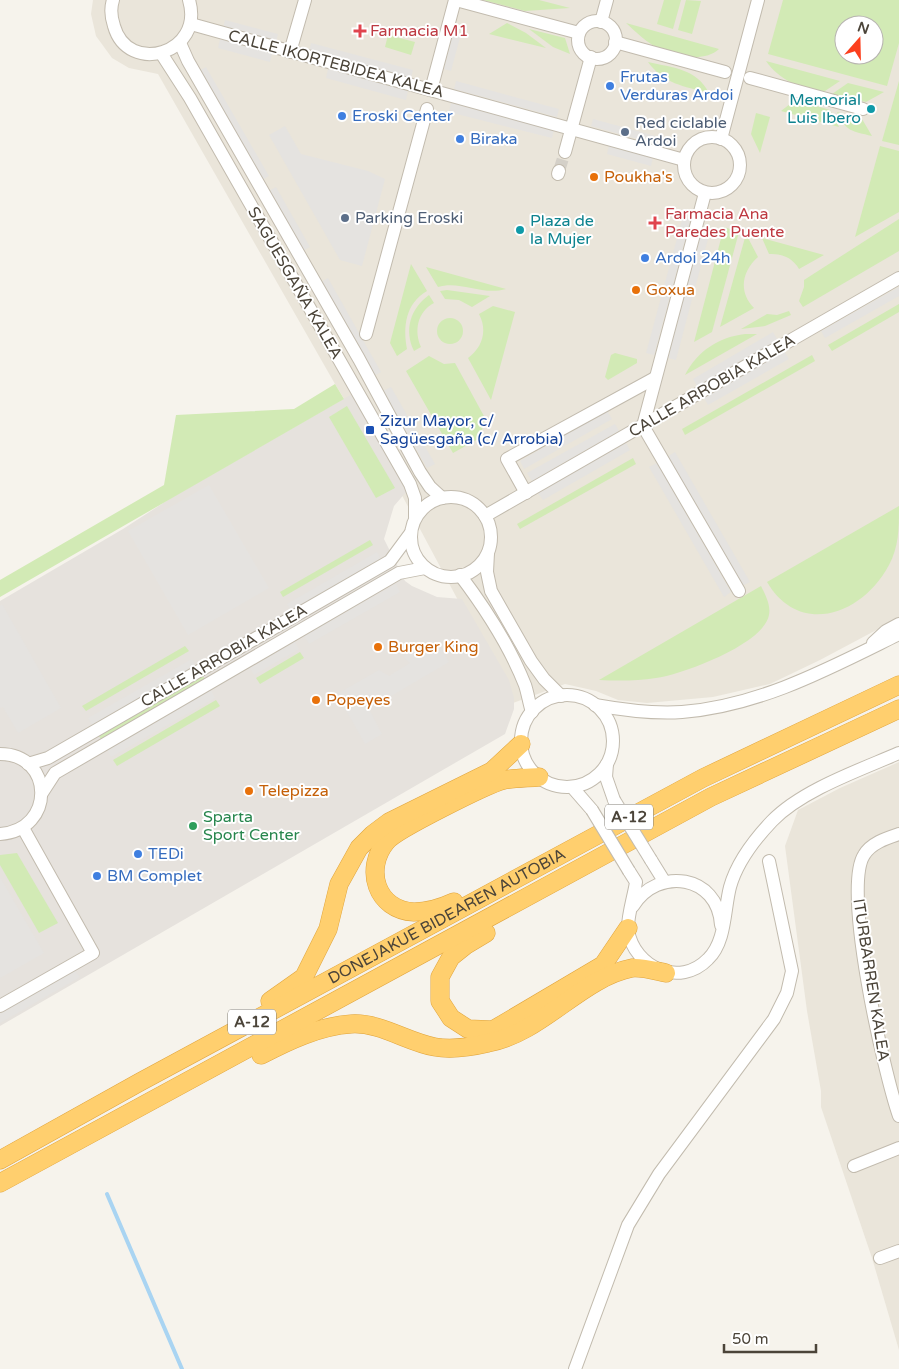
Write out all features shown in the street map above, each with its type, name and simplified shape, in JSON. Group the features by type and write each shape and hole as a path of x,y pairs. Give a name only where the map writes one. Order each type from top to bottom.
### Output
{"highway":[{"name":"DONEJAKUE BIDEAREN AUTOBIA","path":"0,1160 140,1082 365,962 702,778 899,685"},
{"name":"DONEJAKUE BIDEAREN AUTOBIA","path":"0,1183 549,887 711,797 899,709"},
{"path":"140,1082 160,1065 276,998 304,977 328,929 339,884 359,848 373,834 389,822 492,771 521,744"},
{"path":"539,777 503,780 410,824 386,841 374,862 375,883 381,894 395,906 413,912 435,910 474,893 521,864 568,850"},
{"path":"549,887 509,919 466,944 451,957 440,977 440,1000 451,1018 468,1029 493,1030 603,965 628,928"},
{"path":"173,1090 224,1074 277,1046 316,1030 351,1024 377,1028 435,1047 461,1048 490,1043 518,1033 610,975 634,968 666,972"}],"street":[{"path":"113,0 111,17 116,33 123,43 144,54 161,53 180,43 191,24 192,9 189,0"},
{"path":"290,52 305,0"},
{"path":"431,90 456,0 579,33"},
{"path":"602,22 607,0"},
{"path":"721,138 758,0"},
{"path":"602,22 614,32 615,42 609,54 603,57 591,58 581,50 578,39 579,33 586,24 602,22"},
{"name":"CALLE IKORTEBIDEA KALEA","path":"191,24 684,160"},
{"path":"615,42 725,72"},
{"name":"SAGUESGAÑA KALEA","path":"180,43 188,61 359,359 420,472 430,487 442,498"},
{"name":"SAGUESGAÑA KALEA","path":"161,53 190,98 410,484 415,498 415,517"},
{"path":"565,152 591,58"},
{"path":"750,78 863,109"},
{"path":"366,334 426,109"},
{"path":"709,137 721,138 737,152 740,162 739,173 734,183 726,190 716,193 705,193 694,187 688,180 685,173 684,160 689,149 698,141 709,137"},
{"path":"705,193 643,426 739,591"},
{"name":"CALLE ARROBIA KALEA","path":"485,516 899,278"},
{"path":"526,493 507,459 655,378"},
{"path":"488,553 474,570 460,575 445,577 425,568 415,557 410,534 415,517 425,506 442,498 454,497 467,500 485,516 491,539 487,572 491,591 531,661 544,679 561,696"},
{"name":"CALLE ARROBIA KALEA","path":"28,764 48,758 390,561 410,534"},
{"name":"CALLE ARROBIA KALEA","path":"23,828 33,819 40,807 42,793 55,773 399,573 425,568"},
{"path":"460,575 478,599 517,668 526,688 532,712"},
{"path":"863,652 886,631 899,624"},
{"path":"595,705 604,715 612,733 612,752 607,764 598,776 586,784 572,787 549,784 530,768 521,744 524,727 532,712 545,701 561,696 579,697 595,705 621,709 681,712 714,708 743,702 799,682 899,634"},
{"path":"572,787 592,810 636,882 628,928 631,944 639,957 651,967 666,972 682,973 703,964 718,946 730,887 737,868 745,853 773,820 792,804 822,788 899,753"},
{"path":"0,754 18,758 28,764 40,782 42,793"},
{"path":"607,764 606,777 614,800 664,881"},
{"path":"0,834 11,833 23,828 93,953 0,1006"},
{"name":"ITURBARREN KALEA","path":"899,834 883,840 864,854 858,868 856,894 876,1032 899,1116"},
{"path":"575,1369 628,1226 659,1174 774,1018 787,993 792,971 769,861"},
{"path":"632,908 640,896 650,887 664,881 678,880 693,884 705,892 715,903 720,916 721,931"},
{"path":"854,1166 899,1148"},
{"path":"880,1258 899,1250"}],"shaded area":[{"path":"93,0 899,0 899,618 770,684 713,697 647,703 618,700 596,691 565,684 513,703 397,486 335,384 158,74 129,68 112,58 96,36 91,14"},
{"path":"225,20 278,34 276,42 223,28"},
{"path":"453,32 461,34 451,71 444,69"},
{"path":"220,39 272,54 270,62 218,48"},
{"path":"311,43 413,70 411,78 309,51"},
{"path":"206,67 269,176 262,180 199,71"},
{"path":"328,69 408,91 406,100 326,78"},
{"path":"456,81 559,109 557,117 454,89"},
{"path":"451,103 554,130 552,138 449,112"},
{"name":"Red ciclable Ardoi","path":"593,119 659,137 656,144 591,126"},
{"name":"Parking Eroski","path":"285,126 301,154 368,171 385,179 362,266 340,260 269,135"},
{"path":"609,145 653,157 651,166 607,154"},
{"path":"276,187 310,247 302,251 269,191"},
{"path":"683,216 691,218 654,355 646,353"},
{"path":"700,237 708,239 676,360 668,358"},
{"path":"328,278 381,372 374,376 321,282"},
{"path":"899,287 899,296 825,338 821,331"},
{"path":"773,332 789,359 708,405 693,379"},
{"path":"391,387 435,464 427,468 383,391"},
{"path":"352,394 407,491 394,506 384,539 405,581 437,597 462,599 509,680 514,698 514,709 505,734 0,1026 0,601 123,529 171,498"},
{"path":"607,411 612,419 524,469 520,461"},
{"path":"615,424 619,431 532,481 527,473"},
{"path":"626,443 630,450 543,500 538,493"},
{"path":"675,452 750,582 742,586 667,457"},
{"path":"657,463 731,592 724,597 649,467"},
{"path":"209,485 269,588 188,635 128,531"},
{"path":"377,552 381,559 291,611 287,604"},
{"path":"396,584 400,592 309,644 304,636"},
{"path":"2,604 61,708 18,733 3,707 0,708 0,606"},
{"path":"432,640 440,646 449,662 369,709 382,734 365,744 337,694 379,670 389,676 410,663 403,657"},
{"path":"295,642 299,649 254,675 250,668"},
{"path":"192,659 196,666 92,725 88,718"},
{"path":"211,690 215,698 111,757 107,749"},
{"path":"899,762 899,1350 872,1258 821,1107 821,1091 807,1011 785,846 798,810 840,788"},
{"path":"0,877 44,953 0,978"},
{"path":"75,971 80,977 0,1023 0,1014"}],"green space":[{"path":"483,0 539,0 570,8 525,11"},
{"path":"664,0 681,0 673,29 657,24"},
{"path":"686,0 701,1 692,34 678,30"},
{"path":"783,0 899,0 899,43 887,86 768,54"},
{"path":"507,23 526,33 546,48 489,34"},
{"path":"626,23 719,49 712,54 704,56 678,55 654,46"},
{"path":"529,29 565,38 570,54 553,47"},
{"path":"388,35 415,42 411,55 385,47"},
{"path":"766,61 840,81 825,91 808,89 784,78"},
{"path":"648,62 683,70 691,74 698,78 709,93 667,80"},
{"path":"899,81 899,145 882,141"},
{"path":"848,83 884,92 866,102 832,94"},
{"path":"803,102 830,110 839,127 781,111 790,104"},
{"path":"837,112 862,119 872,136 850,130 843,123"},
{"path":"756,113 770,117 760,153 751,134"},
{"path":"880,146 899,151 899,212 855,237"},
{"path":"899,219 899,251 803,307 799,301 804,287 804,280"},
{"path":"724,227 739,232 712,332 694,342"},
{"path":"746,234 758,257 748,269 744,282 746,295 754,308 720,327"},
{"path":"762,238 824,255 799,269 786,257 778,254 769,254"},
{"path":"411,264 427,291 414,302 410,309 405,332 407,349 397,356 390,343"},
{"path":"426,267 506,289 488,291 455,285 438,287"},
{"path":"447,290 490,296 472,307 459,300 445,299 440,291"},
{"path":"429,295 434,303 424,311 418,322 418,335 421,347 414,351 409,335 411,320 417,307"},
{"path":"899,304 899,312 832,351 828,345"},
{"path":"493,306 515,312 491,400 468,358 477,349 482,339 483,327 479,314"},
{"path":"789,311 791,315 765,326 741,329 767,314 777,315"},
{"path":"450,318 459,322 463,331 459,340 450,344 441,340 437,331 441,322"},
{"path":"745,334 757,334 685,375 702,352 726,338"},
{"path":"615,353 637,359 637,363 608,380 605,377 611,355"},
{"path":"812,355 815,361 685,435 682,429"},
{"path":"429,356 444,364 455,363 485,418 480,438 453,453 406,371"},
{"path":"335,384 344,399 0,597 0,580 164,485 176,415 294,409"},
{"path":"347,406 395,488 376,498 329,417"},
{"path":"633,458 636,464 520,529 517,524"},
{"path":"899,506 897,544 889,565 878,582 864,596 848,607 831,613 813,614 796,610 781,599 767,582"},
{"path":"370,540 373,545 283,597 280,592"},
{"path":"761,586 766,596 769,615 764,626 753,637 738,647 684,671 656,678 620,681 599,680"},
{"path":"185,646 189,651 86,711 82,706"},
{"path":"300,652 304,658 260,684 256,678"},
{"path":"203,676 205,679 101,739 99,736"},
{"path":"216,700 220,706 117,766 113,760"},
{"path":"17,853 58,923 39,933 0,865 0,855"}],"waterway":[{"path":"107,1194 182,1369"}],"tunnel":[{"path":"559,171 565,152"}],"place":[{"name":"Farmacia M1","path":"360,31"},
{"name":"Frutas Verduras Ardoi","path":"610,86"},
{"name":"Memorial Luis Ibero","path":"871,109"},
{"name":"Eroski Center","path":"342,116"},
{"name":"Red ciclable Ardoi","path":"625,132"},
{"name":"Biraka","path":"460,139"},
{"name":"Poukha's","path":"594,177"},
{"name":"Parking Eroski","path":"345,218"},
{"name":"Farmacia Ana Paredes Puente","path":"655,223"},
{"name":"Plaza de la Mujer","path":"520,230"},
{"name":"Ardoi 24h","path":"645,258"},
{"name":"Goxua","path":"636,290"},
{"name":"Zizur Mayor, c/ Sagüesgaña (c/ Arrobia)","path":"370,430"},
{"name":"Burger King","path":"378,647"},
{"name":"Popeyes","path":"316,700"},
{"name":"Telepizza","path":"249,791"},
{"name":"Sparta Sport Center","path":"193,826"},
{"name":"TEDi","path":"138,854"},
{"name":"BM Complet","path":"97,876"}]}
